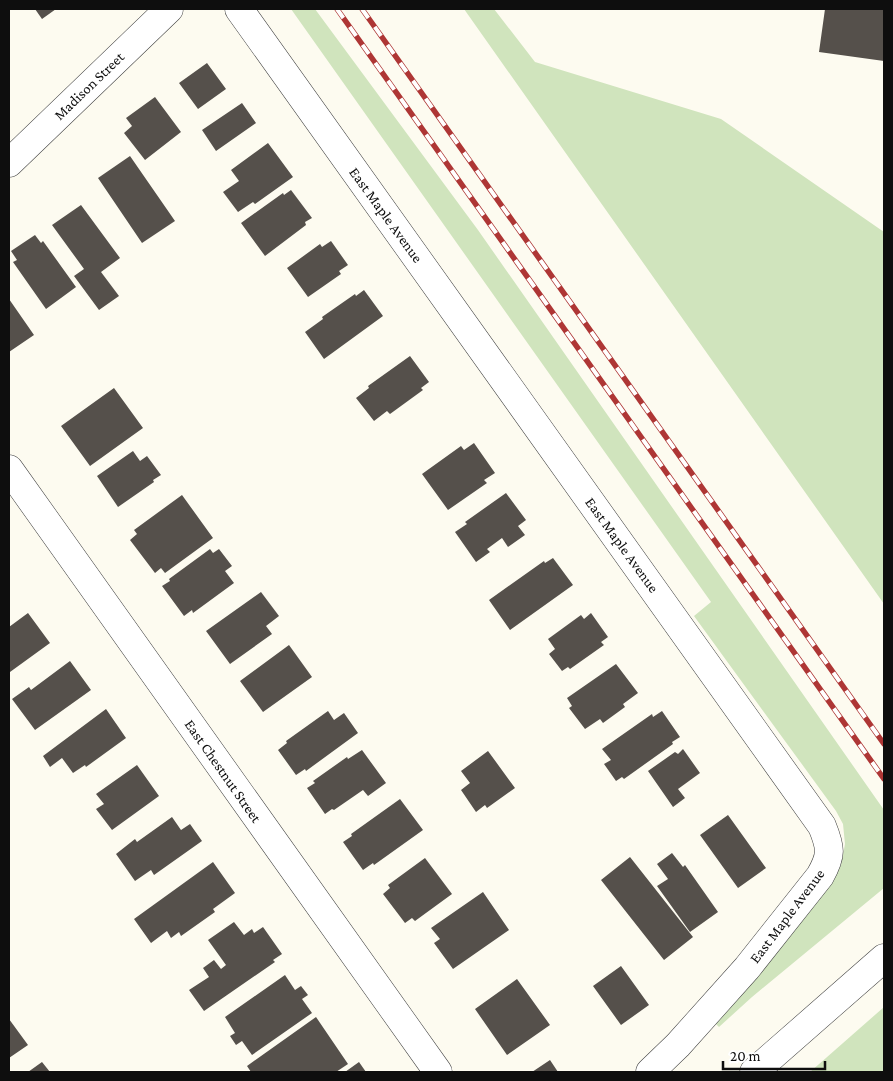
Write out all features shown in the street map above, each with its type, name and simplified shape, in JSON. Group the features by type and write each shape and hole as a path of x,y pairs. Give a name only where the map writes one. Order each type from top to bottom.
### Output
{"street":[{"name":"Madison Street","path":"9,163 169,9"},
{"name":"East Maple Avenue","path":"239,9 822,826 829,844 828,861 820,876 747,968 678,1045 650,1072"},
{"name":"East Chestnut Street","path":"9,469 438,1072"},
{"path":"754,1072 884,958"}],"green space":[{"path":"291,9 315,9 478,230 884,810 884,888 752,997 719,1027 714,1022 825,889 841,865 845,844 843,824 836,811 694,616 711,602"},
{"path":"464,9 494,9 535,62 721,119 884,232 884,604"},
{"path":"884,1007 884,1072 810,1072"}],"building":[{"path":"35,9 56,9 42,19"},
{"path":"825,9 884,9 884,61 819,52"},
{"path":"207,63 226,89 198,109 179,83"},
{"path":"155,97 181,132 145,160 124,133 132,126 126,118"},
{"path":"242,103 256,123 216,151 202,130"},
{"path":"268,143 293,177 255,204 253,202 238,212 223,192 239,181 231,170"},
{"path":"130,156 175,221 142,243 98,178"},
{"path":"291,190 312,218 305,222 306,225 265,256 241,223 283,193 284,195"},
{"path":"81,205 120,258 101,272 119,296 99,310 74,276 84,269 52,225"},
{"path":"35,235 41,243 43,241 76,287 46,309 13,262 17,260 11,251"},
{"path":"331,241 348,265 339,271 341,274 308,297 287,268 320,244 322,247"},
{"path":"364,290 383,316 324,359 305,332 323,319 322,317 355,294 356,296"},
{"path":"9,299 34,335 9,352"},
{"path":"410,356 429,382 421,388 423,390 390,414 387,411 374,421 356,398 369,388 368,386"},
{"path":"114,388 143,428 90,466 61,426"},
{"path":"474,443 495,473 484,480 487,483 448,510 422,474 461,446 464,450"},
{"path":"133,451 140,461 147,456 161,475 118,507 97,476"},
{"path":"506,493 526,520 518,526 525,535 508,547 502,538 487,549 490,552 476,562 455,532 467,524 465,522"},
{"path":"182,495 213,538 165,573 161,568 155,573 130,540 137,534 134,530"},
{"path":"210,549 213,553 219,549 232,566 225,571 234,583 193,613 192,610 184,616 162,586"},
{"path":"553,558 573,585 510,630 489,600 544,561 545,563"},
{"path":"261,592 279,616 266,626 272,634 230,664 206,631"},
{"path":"28,613 50,643 10,672 9,627"},
{"path":"591,613 608,637 601,642 604,645 570,669 568,667 562,671 549,654 555,649 548,639 581,615 584,619"},
{"path":"289,645 312,677 263,712 240,681"},
{"path":"70,661 91,690 35,730 12,699 29,687 31,690"},
{"path":"616,664 638,693 623,704 625,707 603,723 600,719 585,729 569,708 572,706 567,698"},
{"path":"106,709 126,738 86,767 85,765 73,773 62,758 50,767 43,756"},
{"path":"328,711 334,720 344,713 358,733 306,771 305,769 296,775 278,750 287,743 286,741"},
{"path":"662,711 680,737 624,779 622,777 616,781 604,764 611,760 602,749 652,714 653,717"},
{"path":"683,749 700,773 678,789 685,798 673,807 648,771 675,752 678,754"},
{"path":"362,750 386,783 368,796 363,790 325,814 307,788 315,783 313,781 347,757 348,759"},
{"path":"488,751 515,788 487,808 485,805 476,812 461,790 470,783 461,771"},
{"path":"137,765 159,796 112,830 96,809 104,804 96,794"},
{"path":"400,799 423,830 374,865 373,863 363,870 343,842 352,836 351,834"},
{"path":"728,815 766,868 738,888 700,835"},
{"path":"172,817 181,830 190,824 202,841 154,875 151,870 135,881 116,854 135,839 137,842"},
{"path":"672,853 683,867 685,865 718,912 690,932 657,886 668,879 657,864"},
{"path":"630,857 693,937 664,960 601,880"},
{"path":"425,858 452,894 415,921 412,918 405,923 383,894 390,888 388,885"},
{"path":"213,862 235,893 213,909 215,912 181,936 179,932 171,938 167,931 151,943 134,919"},
{"path":"483,892 509,930 453,969 434,943 440,939 431,928"},
{"path":"234,922 244,935 252,929 254,933 263,927 282,954 273,960 275,962 204,1011 189,990 209,977 203,968 214,960 221,969 226,965 208,940"},
{"path":"621,966 649,1005 621,1025 593,986"},
{"path":"285,975 295,990 301,986 308,995 302,999 312,1013 252,1055 242,1041 236,1045 230,1036 235,1033 225,1017"},
{"path":"517,979 550,1025 507,1055 475,1009"},
{"path":"316,1017 348,1064 336,1072 251,1072 247,1066"},
{"path":"9,1019 28,1045 9,1058"},
{"path":"550,1060 558,1072 532,1072"},
{"path":"42,1062 50,1072 28,1072"},
{"path":"359,1062 366,1072 345,1072"}],"railway":[{"path":"337,9 884,779"},
{"path":"362,9 884,744"}]}
